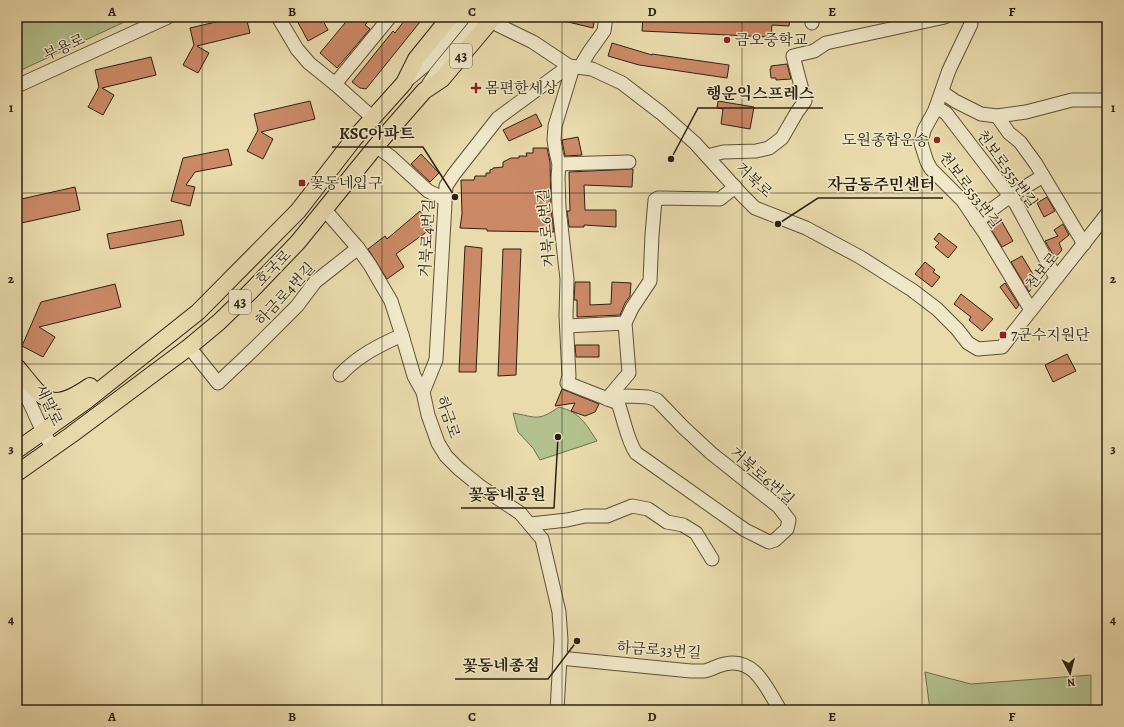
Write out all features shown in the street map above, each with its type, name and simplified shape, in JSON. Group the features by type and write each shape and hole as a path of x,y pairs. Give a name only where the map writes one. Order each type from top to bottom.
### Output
{"main road":[{"name":"호국로","path":"17,450 86,401 198,312 298,211 353,140 404,83 416,59 450,17"},
{"name":"호국로","path":"17,473 53,448 188,347 219,322 251,292 294,247 376,146 424,91 442,79 490,17"},
{"path":"17,367 44,397 51,401 60,402 74,397 100,379 149,351"}],"street":[{"name":"부용로","path":"17,86 168,17"},
{"path":"278,17 297,49 309,63 336,84 374,118"},
{"name":"호국로","path":"404,83 424,66 464,17"},
{"name":"거북로","path":"490,17 498,25 533,42 574,67 592,69 622,83 661,113 695,143 755,208 806,228 860,257 912,290 949,321 968,343 978,348 1002,347"},
{"path":"574,67 589,52 604,31 606,17"},
{"path":"707,156 723,152 756,151 770,148 782,138 805,101 793,56 814,51 826,43 946,17"},
{"name":"천보로553번길","path":"970,17 972,24 949,70 936,107 924,130 921,143 927,162 931,169 963,201 1031,310"},
{"path":"336,84 384,19"},
{"name":"거북로6번길","path":"574,67 555,126 556,152 559,164 559,208 567,279 569,376 567,383 612,401 623,418 631,446 636,453 744,530 769,542 775,540 787,529 789,520 779,507 711,453 657,400 648,397 626,396 619,397 612,401"},
{"name":"거북로4번길","path":"423,392 436,360 446,186 498,118 574,67"},
{"path":"942,92 955,101 981,114 997,116 1026,112 1072,100 1107,100"},
{"name":"천보로555번길","path":"936,107 946,113 1009,197 1016,204 1056,278"},
{"path":"997,116 1009,133 1020,142 1036,164 1084,244"},
{"path":"376,146 391,157 428,191 445,199"},
{"path":"559,164 629,162"},
{"path":"976,221 1009,197 1043,176"},
{"path":"612,401 629,373 625,323 632,308 650,281 655,200 658,198 720,199 735,187"},
{"name":"하금로","path":"325,210 358,248 370,265 391,301 414,376 423,392 428,415 438,443 446,456 481,487 520,513 542,538 559,612 561,640 557,710"},
{"name":"천보로","path":"1002,347 1107,214"},
{"name":"하금로4번길","path":"188,347 218,382 292,311 314,282 358,248"},
{"path":"567,326 625,323"},
{"path":"340,375 350,365 370,350 402,335"},
{"name":"새말로","path":"17,374 43,432 53,448"},
{"path":"531,524 567,520 585,516 607,516 632,506 648,509 667,522 683,525 696,533 712,559"},
{"name":"하금로33번길","path":"560,658 691,671 705,671 726,663 745,665 755,671 780,710"}],"green space":[{"path":"17,17 135,17 17,72"},
{"path":"559,407 573,412 578,416 586,424 597,441 540,460 533,448 518,432 513,413 532,417 541,417"},
{"path":"925,672 971,684 1091,675 1091,710 930,710"}],"building":[{"path":"237,17 246,17 250,33 197,46 209,53 198,73 183,65 194,45 190,28"},
{"path":"295,17 321,17 328,30 308,41"},
{"path":"350,17 372,17 365,25 370,29 337,68 320,53"},
{"path":"407,17 424,17 366,89 360,88 352,82 393,31 395,33"},
{"path":"560,17 595,17 593,28 560,20"},
{"path":"643,17 790,17 789,26 772,25 771,37 642,31"},
{"path":"612,43 652,55 729,65 727,78 639,65 608,56"},
{"path":"151,57 156,75 102,88 114,95 103,115 88,107 99,87 95,70"},
{"path":"787,64 791,79 776,80 776,78 771,78 771,66"},
{"path":"310,101 315,119 261,132 273,139 263,159 247,151 258,130 254,114"},
{"path":"718,101 754,107 750,129 721,124 723,109 717,108"},
{"path":"536,114 542,126 509,141 503,130"},
{"path":"578,137 582,155 565,156 562,140"},
{"path":"533,148 547,148 550,162 551,208 554,232 487,231 487,229 460,228 462,214 461,180 474,180 475,176 486,176 486,173 490,173 490,170 493,168 503,167 503,162 511,158 519,158 519,156 527,156 526,153 533,153"},
{"path":"228,149 232,165 195,172 186,185 195,187 190,206 171,201 183,158"},
{"path":"421,154 439,173 430,182 411,164"},
{"path":"633,169 632,187 584,185 585,210 616,210 616,227 584,225 584,227 569,227 567,211 570,211 569,172"},
{"path":"75,187 80,210 17,224 17,200"},
{"path":"1047,197 1055,211 1044,217 1037,203"},
{"path":"420,211 432,228 396,254 404,267 387,279 368,249 385,236 387,239"},
{"path":"998,215 1013,241 1002,247 987,223"},
{"path":"181,220 184,235 110,249 107,234"},
{"path":"1063,224 1069,235 1059,243 1062,250 1055,258 1045,241 1058,236 1054,230"},
{"path":"939,233 957,247 948,258 935,247 939,243 934,239"},
{"path":"465,246 482,248 476,372 459,372"},
{"path":"503,249 521,249 516,375 498,376"},
{"path":"1022,256 1037,281 1029,292 1011,262"},
{"path":"925,262 935,270 933,272 940,277 932,287 915,274"},
{"path":"575,282 590,282 590,305 611,304 612,282 631,283 630,296 620,315 577,317 577,300 574,300"},
{"path":"1005,283 1019,305 1016,309 1000,287"},
{"path":"115,284 121,307 39,327 55,337 43,357 22,346 41,302"},
{"path":"961,294 993,319 982,331 969,320 971,317 954,304"},
{"path":"575,345 599,345 599,357 576,357"},
{"path":"1067,354 1076,371 1053,382 1045,365"},
{"path":"562,389 599,404 595,412 585,416 571,411 575,403 555,406"}],"place":[{"name":"금오중학교","path":"727,40"},
{"name":"몸편한세상","path":"476,88"},
{"name":"도원종합운송","path":"937,140"},
{"name":"행운익스프레스","path":"671,159"},
{"name":"꽃동네입구","path":"302,183"},
{"name":"KSC아파트","path":"455,197"},
{"name":"자금동주민센터","path":"778,224"},
{"name":"7군수지원단","path":"1003,335"},
{"name":"꽃동네공원","path":"558,437"},
{"name":"꽃동네종점","path":"577,641"}]}
